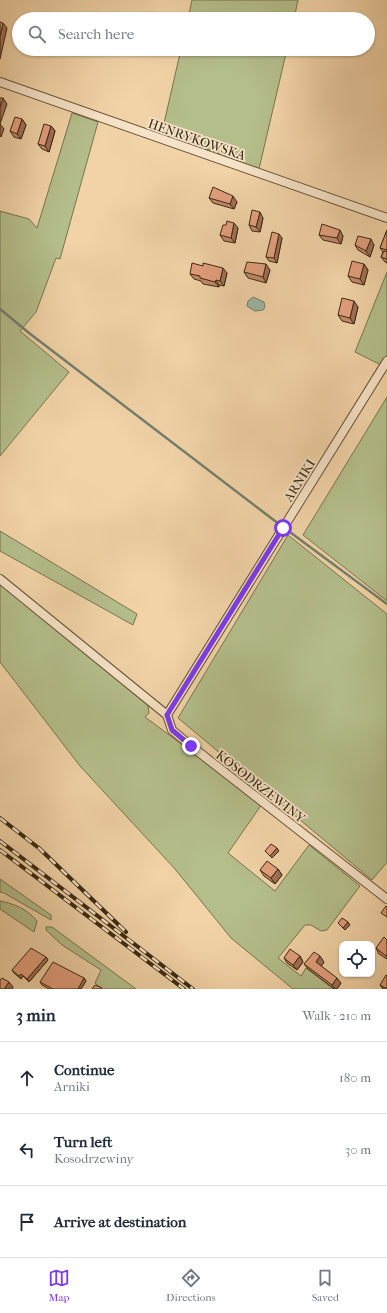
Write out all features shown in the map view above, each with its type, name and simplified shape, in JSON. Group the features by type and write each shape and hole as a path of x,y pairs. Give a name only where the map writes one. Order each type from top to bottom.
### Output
{"street":[{"name":"HENRYKOWSKA","path":"0,82 387,218"},
{"name":"ARNIKI","path":"167,715 387,360"},
{"name":"KOSODRZEWINY","path":"0,579 167,715 172,730 191,746 387,899"}],"green space":[{"path":"192,0 298,0 295,12 189,12"},
{"path":"179,56 285,56 259,169 162,132"},
{"path":"72,113 98,122 60,259 56,258 36,312 20,331 69,372 0,456 0,211 29,219 37,228"},
{"path":"387,272 387,355 381,365 355,352"},
{"path":"387,397 387,601 303,535"},
{"path":"0,531 137,614 133,625 0,551"},
{"path":"288,535 387,614 387,862 372,880 178,718"},
{"path":"0,579 147,698 149,713 145,717 262,804 228,853 275,891 309,845 360,886 327,930 321,931 311,925 305,925 278,958 301,976 306,968 334,989 293,989 231,938 175,869 80,766 0,662"},
{"path":"0,879 51,915 51,920 0,892"},
{"path":"0,901 11,904 29,913 37,921 34,932 0,909"},
{"path":"46,927 52,927 136,989 102,989 95,983 101,970 62,945 46,930"}],"shaded area":[{"path":"253,297 264,302 265,307 263,310 255,311 247,306 248,301"}],"building":[{"path":"0,22 3,23 0,36"},
{"path":"0,98 3,98 0,107"},
{"path":"15,117 22,119 17,134 10,131"},
{"path":"44,124 51,126 45,146 38,144"},
{"path":"213,187 233,196 230,204 209,198"},
{"path":"252,210 260,212 256,227 249,225"},
{"path":"227,221 234,223 231,238 220,235 223,225 226,225"},
{"path":"322,224 340,230 337,238 319,235"},
{"path":"387,230 387,250 380,248"},
{"path":"272,232 279,234 274,258 266,257"},
{"path":"358,236 371,239 366,251 355,245"},
{"path":"384,251 387,252 387,259 381,257"},
{"path":"352,261 364,264 360,279 348,276"},
{"path":"247,262 266,264 263,277 244,272"},
{"path":"192,263 203,266 203,263 223,268 220,281 216,280 215,282 190,274"},
{"path":"342,298 354,301 350,318 338,315"},
{"path":"271,844 277,848 270,856 265,851"},
{"path":"267,861 278,869 271,878 260,870"},
{"path":"386,906 387,907 387,917 381,913"},
{"path":"342,918 348,922 343,928 338,923"},
{"path":"384,937 387,940 386,956 376,948"},
{"path":"31,948 46,957 27,979 21,974 19,976 12,970"},
{"path":"290,949 300,956 293,965 284,958"},
{"path":"314,952 320,956 316,962 337,978 332,985 304,964"},
{"path":"53,962 84,978 78,989 53,989 40,982"},
{"path":"386,975 387,976 387,989 380,985"},
{"path":"2,978 9,982 4,989 0,989 0,980"},
{"path":"95,985 102,988 92,989"}],"waterway":[{"path":"0,309 29,333 275,521 387,604"}],"railway":[{"path":"0,818 40,849 126,932"},
{"path":"0,841 193,989"},
{"path":"0,850 184,989"}],"route":[{"path":"191,746 172,730 167,715 283,528"}]}
